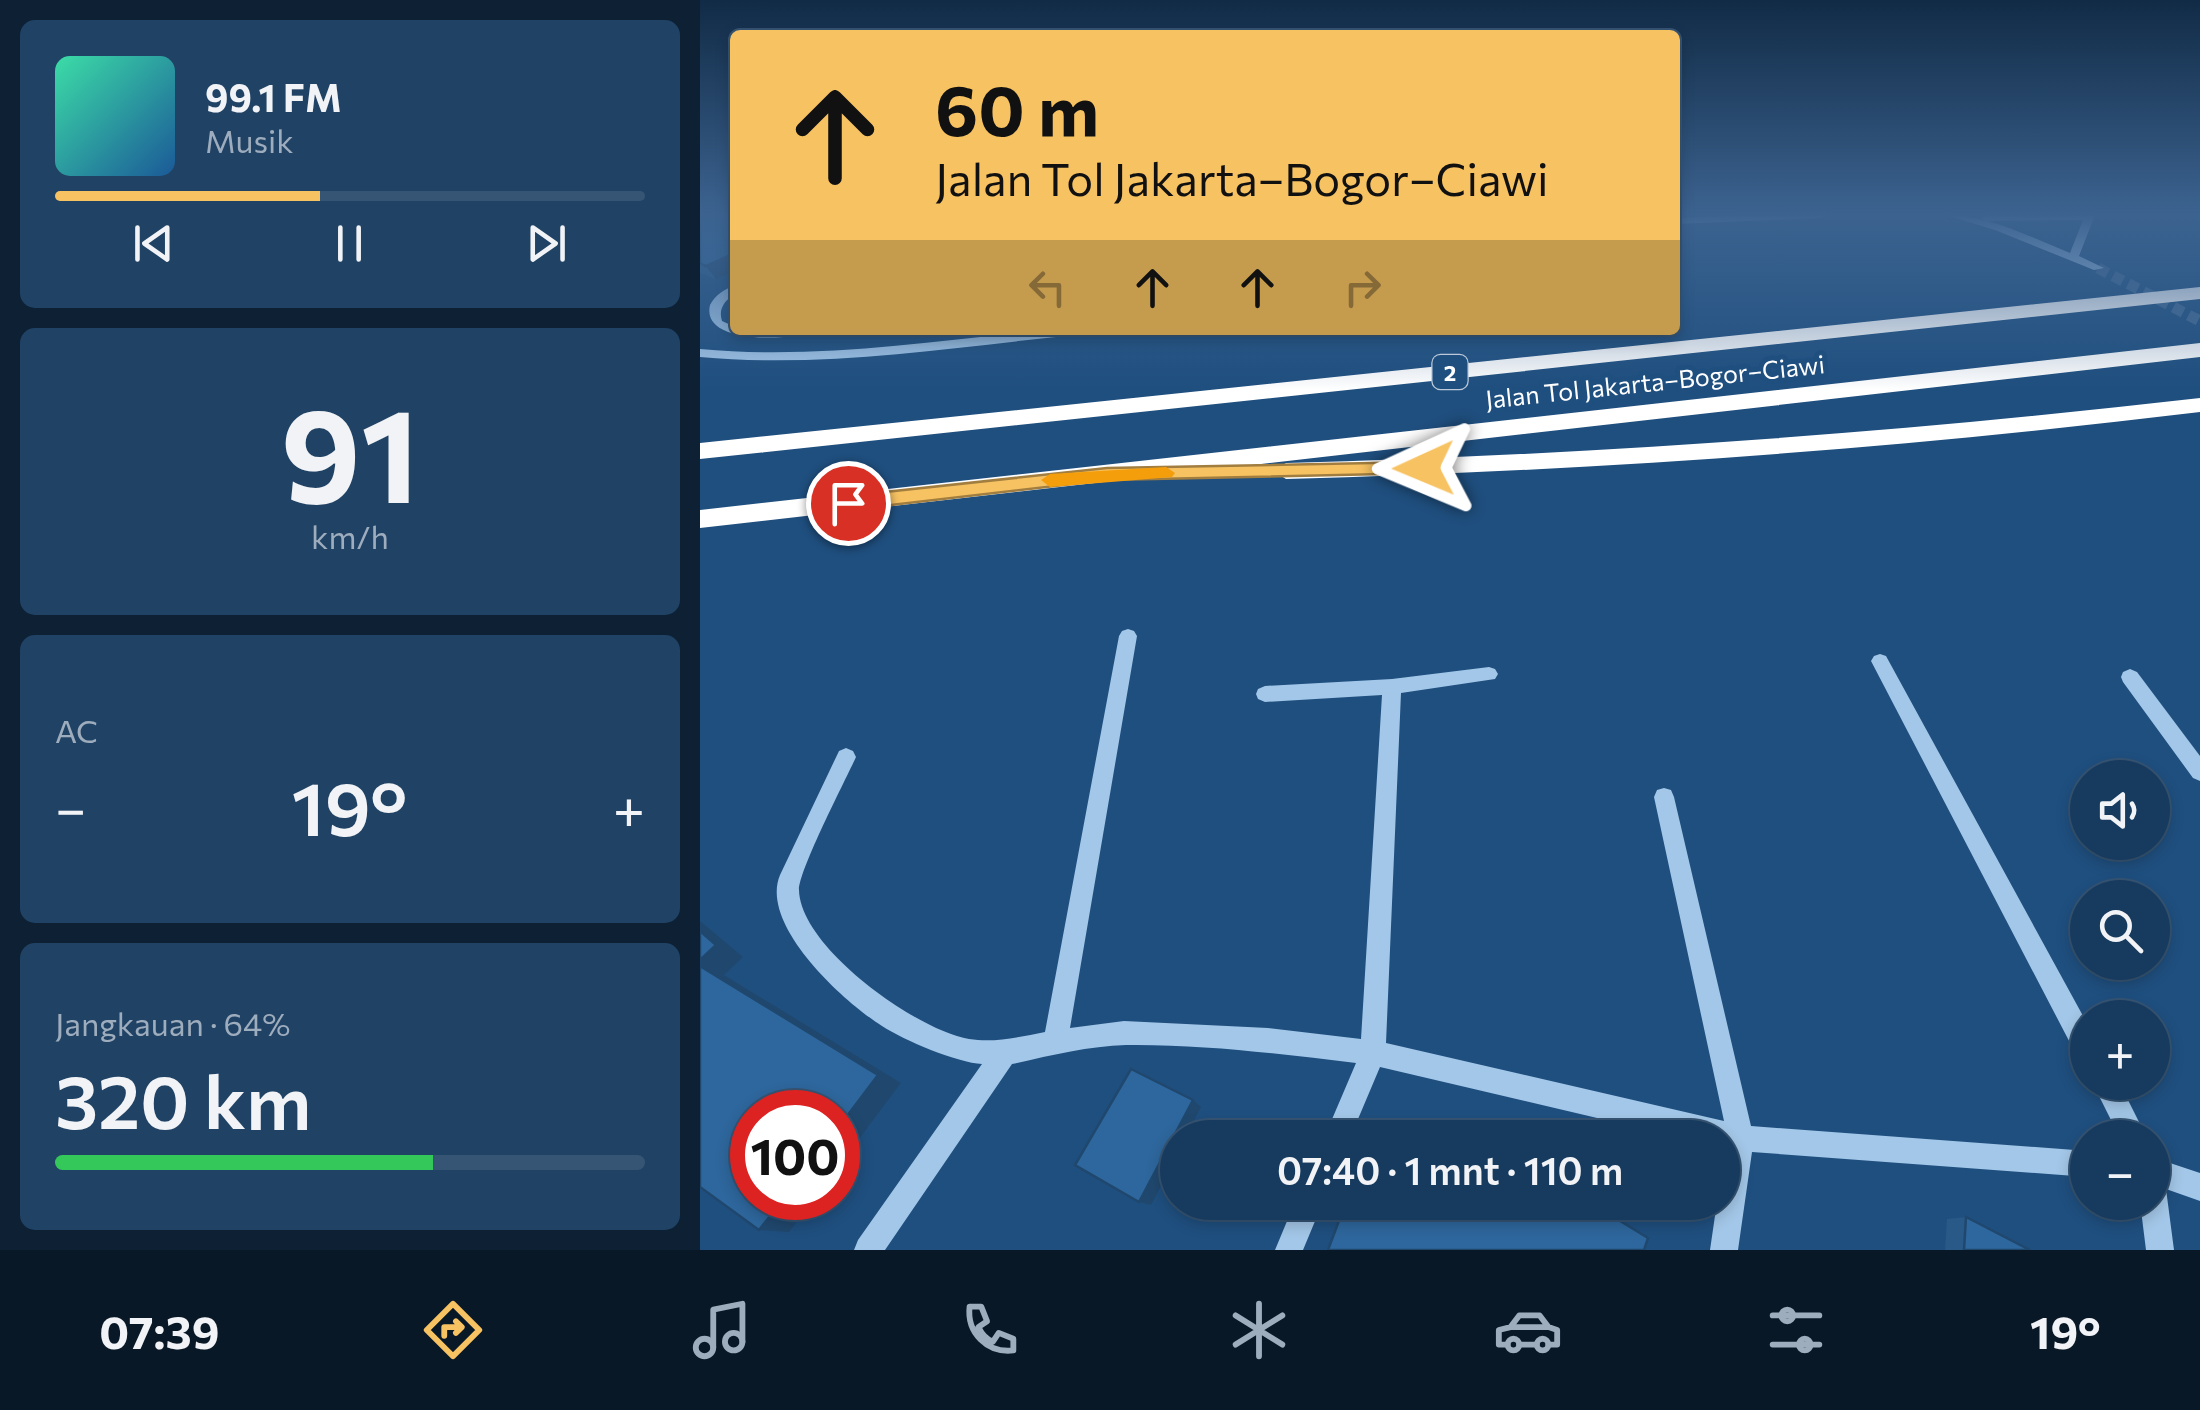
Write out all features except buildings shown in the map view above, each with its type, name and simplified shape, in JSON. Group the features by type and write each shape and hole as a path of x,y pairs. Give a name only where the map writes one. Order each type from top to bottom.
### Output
{"highway":[{"name":"Jalan Tol Jakarta–Bogor–Ciawi","path":"700,451 2200,294"},
{"name":"Jalan Tol Jakarta–Bogor–Ciawi","path":"700,519 2200,350"},
{"path":"1107,474 1484,466 2036,425 2200,405"}],"street":[{"path":"730,292 717,301 714,309 716,323 730,329"},
{"path":"700,353 753,358 818,356 1034,335"},
{"path":"1055,1042 1128,636"},
{"path":"1880,661 2070,1016"},
{"path":"1265,694 1392,687 1489,674"},
{"path":"2130,677 2200,772"},
{"path":"1345,1120 1373,1053 1392,687"},
{"path":"846,757 788,883 789,909 803,934 846,983 892,1019 966,1051 1005,1053 1124,1033 1373,1053 1741,1138 2070,1163"},
{"path":"1664,797 1741,1138 1724,1250"},
{"path":"868,1250 1005,1053"},
{"path":"2170,1176 2200,1187"},
{"path":"1289,1250 1302,1220"},
{"path":"2156,1220 2160,1250"}],"tunnel":[{"path":"2108,273 2200,321"}],"slow traffic":[{"path":"1050,480 1166,473"}],"route":[{"path":"848,503 1107,474 1424,468"}]}
